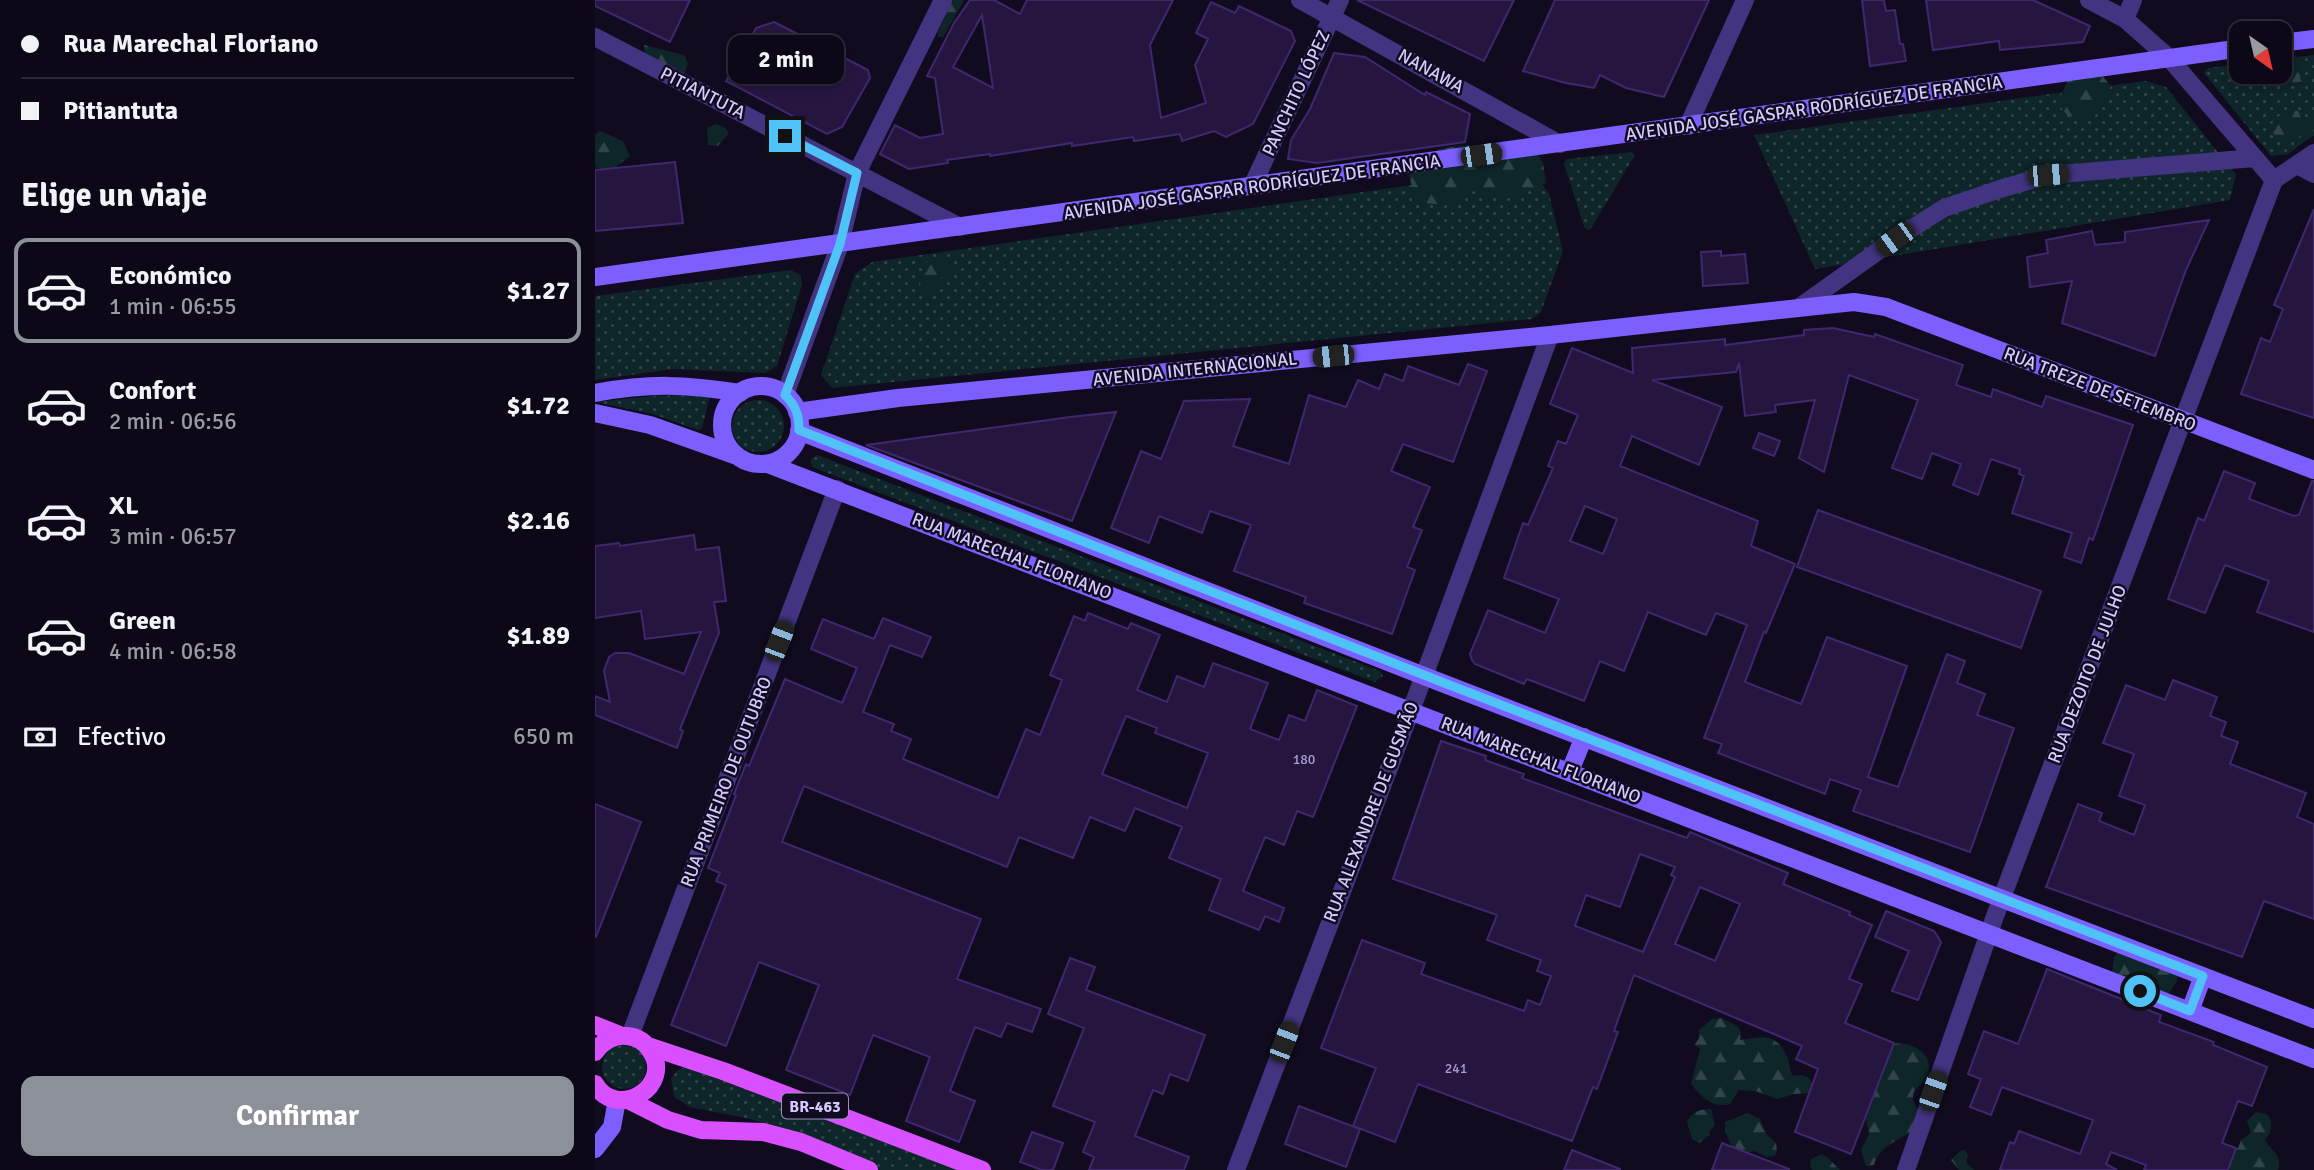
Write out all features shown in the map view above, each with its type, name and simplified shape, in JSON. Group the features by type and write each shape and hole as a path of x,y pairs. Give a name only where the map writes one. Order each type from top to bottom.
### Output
{"main road":[{"path":"2293,41 2314,39"},
{"name":"AVENIDA JOSÉ GASPAR RODRÍGUEZ DE FRANCIA","path":"595,276 2229,50"},
{"name":"AVENIDA INTERNACIONAL","path":"798,421 898,398 1550,335 1801,306 1854,302 1886,307"},
{"name":"RUA TREZE DE SETEMBRO","path":"1886,307 2314,470"},
{"path":"595,393 632,386 685,385 740,393"},
{"path":"595,413 650,425 755,464 768,464 789,452 796,442 798,421 794,404 785,395 775,389 751,388 730,401 724,412 723,436 737,457"},
{"name":"RUA MARECHAL FLORIANO","path":"798,421 1424,676 2314,1019"},
{"name":"RUA MARECHAL FLORIANO","path":"768,464 2314,1059"},
{"path":"1570,771 1584,737"},
{"path":"2190,1011 2203,976"},
{"path":"595,1025 648,1046 656,1067 654,1079 648,1089 639,1096 622,1100 607,1096 596,1087"},
{"path":"595,1052 609,1039 625,1036"},
{"name":"BR-463","path":"648,1046 723,1070 982,1170"},
{"path":"595,1149 612,1127 622,1100"},
{"name":"BR-463","path":"622,1100 668,1120 701,1130 763,1132 801,1142 869,1170"}],"street":[{"path":"785,395 840,244 857,173 943,0"},
{"name":"NANAWA","path":"1300,0 1336,8 1560,144"},
{"path":"1688,126 1745,0"},
{"path":"2089,0 2125,19 2169,58 2274,180 2314,153"},
{"path":"2125,19 2133,0"},
{"name":"PANCHITO LÓPEZ","path":"1252,186 1336,8"},
{"name":"PITIANTUTA","path":"595,37 960,227"},
{"path":"1801,306 1895,239 1944,208 2000,189 2048,175 2255,158"},
{"path":"2297,165 2314,174"},
{"name":"RUA DEZOITO DE JULHO","path":"1906,1170 2002,898 2274,180"},
{"name":"RUA ALEXANDRE DE GUSMÃO","path":"1236,1170 1550,335"},
{"name":"RUA PRIMEIRO DE OUTUBRO","path":"625,1036 837,489"}],"green space":[{"path":"952,0 964,0 943,37 938,37 938,33"},
{"path":"644,45 684,55 688,63 685,73 665,73 646,63"},
{"path":"2314,55 2314,135 2288,154 2271,156 2204,73 2208,68 2229,66 2229,84 2293,84 2293,57"},
{"path":"2293,57 2304,69 2298,83 2293,83"},
{"path":"2100,73 2111,86 2097,114 2074,117 2066,113 2058,102 2068,80"},
{"path":"2145,81 2166,87 2236,175 2230,200 1815,269 1754,135"},
{"path":"2290,109 2298,111 2303,122 2314,118 2314,131 2302,135 2285,147 2269,128 2276,118"},
{"path":"716,124 729,133 718,146 708,145 707,128"},
{"path":"600,131 623,141 630,156 610,171 595,167 595,135"},
{"path":"1466,145 1507,151 1533,147 1543,163 1546,183 1522,194 1498,196 1474,191 1444,205 1416,202 1409,175 1439,149"},
{"path":"1632,152 1635,155 1590,230 1585,229 1564,164 1567,159"},
{"path":"1517,170 1536,175 1549,194 1563,251 1541,312 1532,319 832,388 821,375 855,274 872,262"},
{"path":"929,258 945,259 956,270 941,278 932,291 922,293 919,277"},
{"path":"791,270 800,275 802,284 777,366 765,373 673,369 595,380 595,296"},
{"path":"710,395 702,429 698,430 653,414 596,402 650,396"},
{"path":"758,400 777,407 784,426 777,445 758,452 739,445 732,426 739,407"},
{"path":"817,455 1380,671 1383,676 1375,682 812,467 810,460"},
{"path":"2125,943 2179,973 2166,995 2149,986 2112,974 2114,957"},
{"path":"1721,1018 1737,1026 1741,1032 1740,1040 1762,1037 1779,1044 1788,1059 1793,1076 1803,1075 1814,1086 1810,1093 1778,1099 1755,1091 1739,1090 1730,1104 1724,1105 1718,1105 1703,1097 1691,1083 1700,1049 1694,1045 1699,1038 1699,1030 1712,1019"},
{"path":"1900,1043 1918,1049 1929,1063 1927,1076 1913,1095 1919,1112 1918,1118 1914,1130 1885,1148 1874,1165 1866,1166 1861,1150 1869,1134 1866,1118 1892,1044"},
{"path":"624,1045 633,1046 640,1051 645,1058 645,1076 640,1083 633,1088 624,1089 615,1088 608,1083 603,1076 602,1067 603,1058 608,1051 615,1046"},
{"path":"688,1066 958,1170 880,1170 751,1119 690,1107 674,1097 671,1078 678,1070"},
{"path":"1711,1109 1715,1125 1709,1132 1710,1135 1699,1143 1692,1139 1687,1122 1696,1112"},
{"path":"2256,1112 2269,1117 2270,1131 2265,1140 2278,1157 2278,1170 2228,1169 2228,1157 2238,1148 2241,1140 2251,1133 2247,1121"},
{"path":"1748,1113 1760,1119 1767,1135 1776,1143 1777,1152 1774,1156 1766,1157 1755,1151 1746,1153 1732,1147 1725,1131 1725,1122"},
{"path":"1964,1150 1968,1154 1966,1162 1974,1170 1959,1170 1951,1160"},
{"path":"1822,1154 1840,1170 1812,1170 1811,1159"}],"building":[{"path":"595,0 690,0 670,42 595,6"},
{"path":"970,0 994,0 1020,14 1027,0 1173,0 1150,45 1161,118 1206,103 1195,65 1208,39 1196,33 1211,2 1235,13 1239,6 1291,31 1295,41 1253,124 1226,137 1214,131 1182,141 1180,134 1134,141 1133,137 1072,146 1072,143 947,160 948,163 909,169 880,154 895,125 920,138 943,134 935,78 927,76 954,23","holes":["982,15 993,88 953,67"]},
{"path":"1357,0 1514,0 1484,61"},
{"path":"1555,0 1709,0 1664,97 1626,88 1600,75 1594,88 1523,71"},
{"path":"1862,0 1884,0 1886,11 1895,10 1900,44 1903,44 1906,61 1870,66"},
{"path":"1926,0 2033,0 2090,26 2083,42 2000,50 1999,41 1933,50"},
{"path":"774,22 868,70 870,78 842,127 827,134 726,81 756,28"},
{"path":"1334,53 1365,57 1425,95 1426,92 1470,114 1465,142 1317,163 1288,159 1291,140 1310,109"},
{"path":"675,162 683,223 595,231 595,170"},
{"path":"2314,209 2314,418 2241,394 2261,338 2270,342 2283,309 2274,305"},
{"path":"2209,220 2186,270 2155,356 2062,323 2072,281 2030,287 2027,257 2048,253 2046,240 2092,231 2095,245 2125,242 2125,232"},
{"path":"1721,251 1721,256 1745,254 1748,283 1703,286 1701,252"},
{"path":"1833,328 1874,337 1875,334 1963,365 1956,385 1991,397 1993,389 2042,407 2046,396 2133,425 2093,540 2089,538 2081,563 2064,557 2072,533 2012,513 2024,476 2019,474 2020,469 1991,459 1978,495 1953,485 1961,464 1932,453 1922,479 1892,468 1918,400 1849,375 1824,472 1799,458 1815,400 1775,405 1776,412 1745,416 1739,363 1736,372 1652,380 1722,407 1699,465 1632,436 1620,466 1758,521 1751,546 1795,564 1745,682 1801,704 1827,637 1907,666 1868,777 1898,787 1947,654 1965,661 1957,683 1985,694 1977,715 2014,728 1970,852 1853,811 1861,790 1830,779 1825,794 1718,753 1722,744 1704,738 1747,625 1716,613 1706,635 1648,612 1624,671 1600,661 1584,701 1527,679 1524,684 1475,664 1470,654 1488,610 1545,633 1559,599 1504,578 1523,523 1528,525 1553,468 1548,466 1558,441 1566,444 1578,415 1550,404 1572,348 1633,373 1632,348 1725,339 1725,345 1804,335 1804,330","holes":["1585,506 1617,519 1603,554 1570,541"]},
{"path":"1468,364 1487,371 1453,462 1403,444 1391,471 1430,487 1413,527 1422,530 1407,567 1415,570 1392,634 1304,603 1306,597 1234,571 1251,525 1210,511 1202,533 1159,516 1149,543 1111,528 1141,451 1161,459 1184,401 1250,399 1233,446 1289,464 1309,395 1346,407 1358,380 1379,389 1385,374 1403,381 1408,366 1459,385"},
{"path":"1116,412 1072,521 866,445 1070,417"},
{"path":"1759,433 1780,441 1774,456 1753,448"},
{"path":"2224,471 2255,483 2249,499 2294,516 2299,515 2314,481 2314,632 2257,612 2269,581 2225,565 2205,613 2168,599 2198,518 2204,521"},
{"path":"1818,510 2041,591 2021,648 1797,567"},
{"path":"694,535 696,550 719,547 726,601 714,602 719,633 680,729 683,731 677,748 595,715 595,696 610,702 604,671 609,657 615,653 629,653 684,674 701,632 645,639 641,611 595,618 595,546 619,543 620,546"},
{"path":"1088,613 1128,629 1131,623 1160,635 1137,690 1167,702 1177,676 1204,687 1213,663 1268,683 1250,729 1279,740 1289,715 1305,721 1317,690 1357,706 1313,817 1297,811 1284,845 1265,837 1243,891 1284,908 1279,922 1265,916 1259,930 1209,910 1221,879 1169,858 1182,827 1135,808 1125,831 1090,817 1073,858 1019,837 1007,867 804,786 782,842 981,919 957,979 1041,1009 1032,1032 1007,1023 1001,1037 975,1027 950,1091 975,1101 959,1142 906,1121 930,1057 873,1035 850,1095 786,1070 819,985 759,962 726,1046 671,1025 726,885 716,881 720,873 708,868 746,764 749,766 785,679 842,703 857,668 811,649 823,619 874,639 883,618 931,637 922,657 890,645 863,712 894,724 891,731 911,739 903,759 998,798 1026,729 1040,735 1062,680 1050,675 1074,616 1085,621","holes":["1126,716 1157,728 1155,733 1208,753 1187,808 1102,774"]},
{"path":"2173,680 2217,697 2210,716 2226,722 2221,736 2238,742 2230,764 2306,793 2297,817 2314,824 2314,919 2264,901 2242,957 2046,887 2078,804 2102,813 2099,821 2134,835 2145,805 2119,796 2134,754 2103,743 2126,685 2165,700"},
{"path":"1441,741 1486,756 1485,760 1524,774 1522,778 1687,838 1690,832 1788,873 1783,884 1850,912 1849,915 1872,925 1849,979 1862,984 1845,1023 1894,1043 1851,1154 1795,1132 1818,1069 1796,1059 1802,1046 1634,975 1614,1031 1618,1032 1597,1089 1593,1087 1572,1141 1418,1084 1395,1142 1353,1126 1376,1068 1321,1048 1362,940 1425,963 1421,974 1524,1011 1528,1000 1540,1005 1551,976 1537,971 1541,960 1487,940 1497,915 1393,879","holes":["1640,854 1675,867 1671,875 1675,877 1643,952 1575,926 1586,895 1620,907","1700,887 1740,904 1715,961 1675,944"]},
{"path":"595,804 641,822 596,937 595,937"},
{"path":"1886,911 1934,931 1941,942 1918,1000 1892,991 1909,951 1875,937"},
{"path":"1070,958 1095,967 1086,990 1205,1035 1188,1081 1170,1074 1163,1094 1153,1090 1135,1136 1189,1157 1184,1170 1089,1170 1094,1157 1083,1152 1095,1122 1053,1106 1084,1028 1048,1014"},
{"path":"2047,969 2161,1015 2159,1022 2214,1042 2213,1045 2267,1067 2252,1106 2238,1101 2222,1143 2236,1148 2228,1170 2144,1170 2146,1165 2111,1152 2106,1164 2117,1170 2000,1170 2010,1142 2014,1144 2019,1131 2080,1154 2093,1120 2002,1087 1991,1115 1970,1107 1981,1079 1968,1074 1984,1031 2018,1044"},
{"path":"1299,1106 1360,1129 1346,1167 1285,1144"},
{"path":"1032,1132 1063,1143 1053,1170 1042,1170 1020,1162"},
{"path":"1722,1143 1789,1169 1789,1170 1712,1170"},
{"path":"1572,1150 1620,1169 1620,1170 1564,1170"}],"route":[{"path":"785,136 857,173 840,244 785,395 794,404 799,430 2203,976 2190,1011 2140,991"}]}
